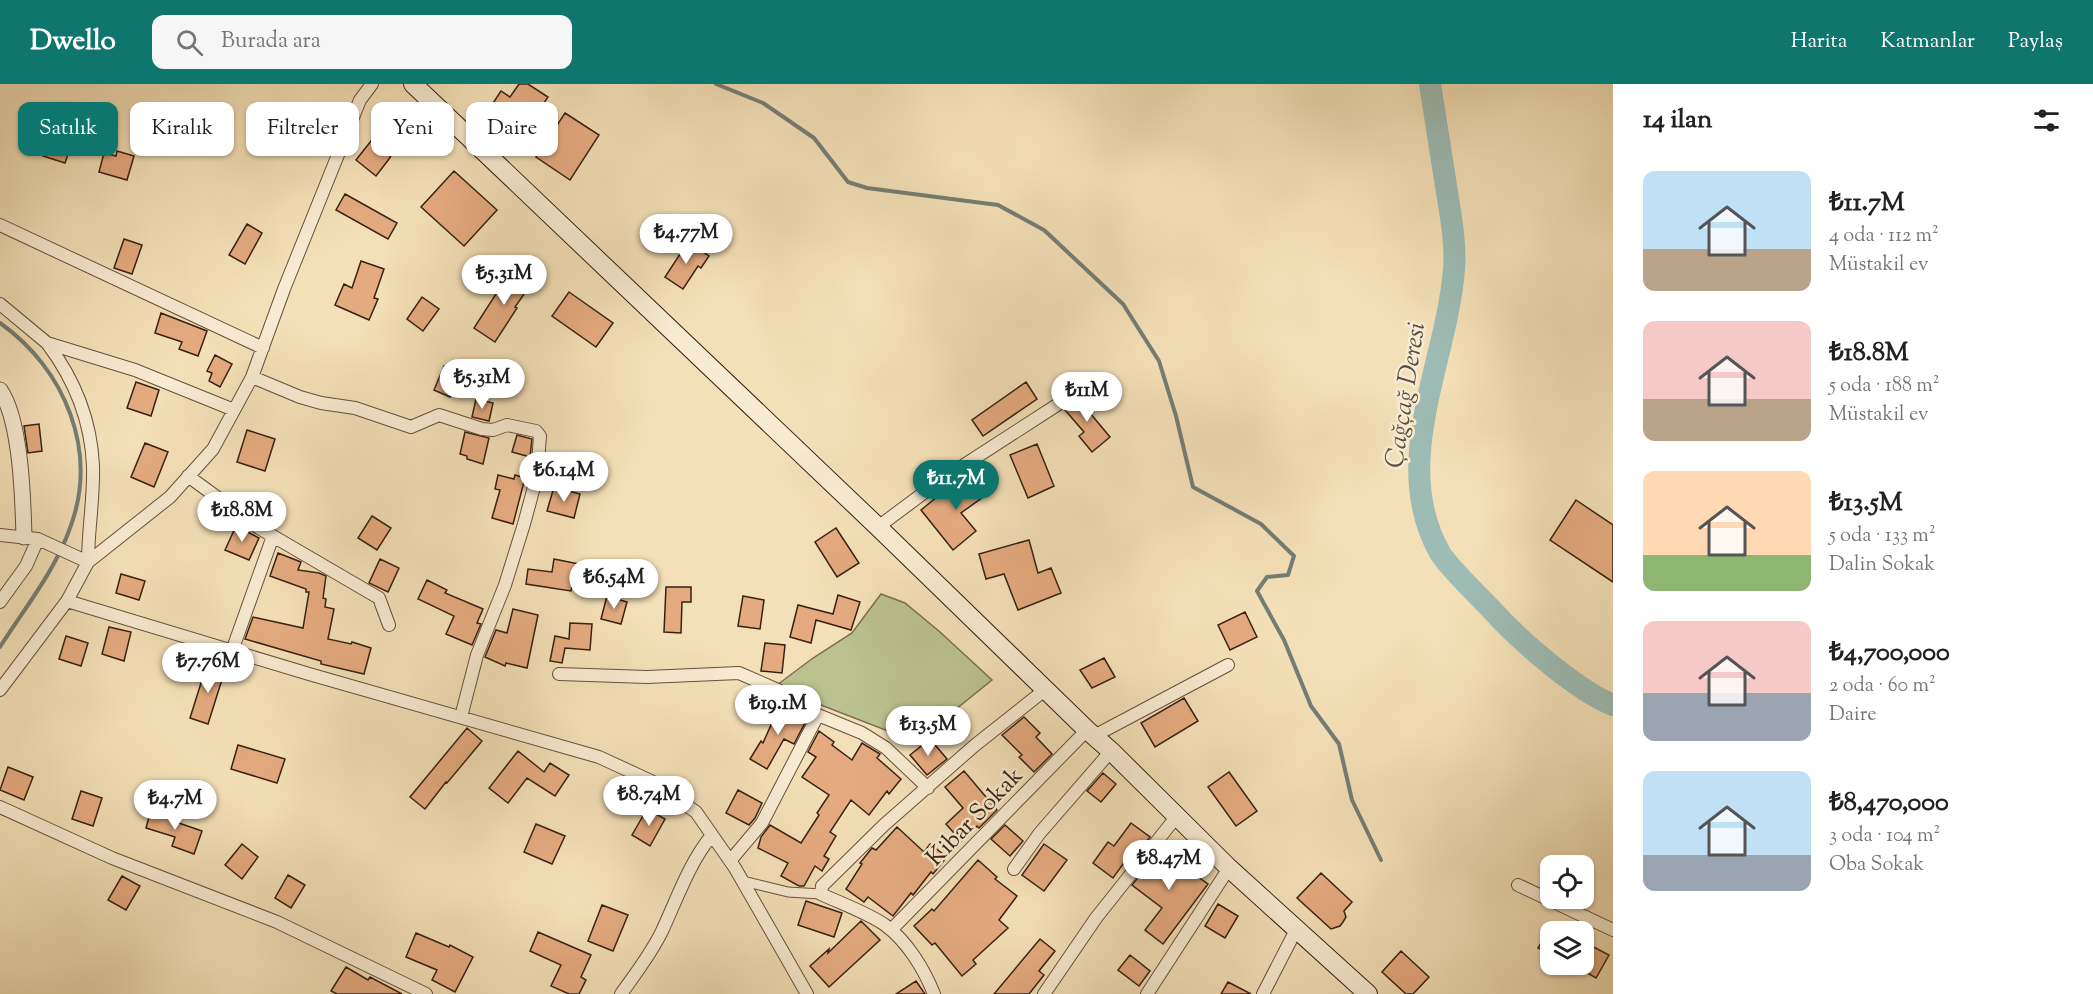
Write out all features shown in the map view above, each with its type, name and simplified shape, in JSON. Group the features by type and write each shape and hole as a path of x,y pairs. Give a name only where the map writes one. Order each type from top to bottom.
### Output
{"main road":[{"path":"413,84 878,527 1229,868 1368,994"}],"street":[{"path":"0,690 67,601 88,562 170,497 213,449 252,377 360,100 372,84"},
{"path":"0,225 262,348"},
{"path":"0,304 47,343 65,368 79,397 89,430 93,466 88,562"},
{"path":"47,343 135,370 234,410"},
{"path":"252,377 300,397 355,408 411,427 439,415 482,429 494,430 507,425 536,431 540,436 537,476 524,524 505,585 477,655 461,717"},
{"path":"878,527 941,480 1058,405 1080,381"},
{"path":"0,390 6,399 14,426 31,538 26,566 0,602"},
{"path":"188,476 273,536 379,598 389,624"},
{"path":"0,535 31,538 88,562"},
{"path":"232,651 273,536"},
{"path":"67,601 599,757 651,781 696,812 743,881 807,994"},
{"name":"Kibar Sokak","path":"891,930 1091,733 1228,665"},
{"path":"559,674 647,677 739,673 778,690 818,715 862,733 886,748 928,788"},
{"path":"820,894 822,886 832,879 884,825 974,746 1046,689"},
{"path":"730,861 762,823 818,715"},
{"path":"1014,869 1039,834 1111,751"},
{"path":"0,807 112,858 277,922 426,994"},
{"path":"1044,994 1096,918 1177,816"},
{"path":"621,994 650,956 688,874 712,835"},
{"path":"1147,994 1229,868"},
{"path":"743,881 788,892 820,894 884,924 901,938 928,979 934,994"},
{"path":"1518,885 1613,930"},
{"path":"1263,994 1297,928"}],"green space":[{"path":"881,594 905,603 992,680 930,730 906,738 808,700 777,685 852,633"}],"building":[{"path":"519,84 528,84 548,97 545,102 494,102 501,91 510,97"},
{"path":"565,113 599,135 570,180 536,157 558,156 558,124"},
{"path":"371,141 371,156 391,156 376,176 356,160"},
{"path":"118,151 134,156 127,180 99,172 103,156 118,156"},
{"path":"43,156 67,156 65,163"},
{"path":"454,171 497,210 464,246 421,207"},
{"path":"345,194 397,223 388,239 336,210"},
{"path":"247,224 262,233 245,264 229,255"},
{"path":"124,239 142,245 132,274 114,268"},
{"path":"688,242 709,256 701,268 698,266 683,289 665,277"},
{"path":"361,261 384,269 374,298 378,299 369,320 335,305 344,284 352,288"},
{"path":"518,268 534,280 495,342 474,328 503,283 506,285"},
{"path":"569,292 613,323 596,347 552,316"},
{"path":"422,297 439,309 423,331 407,319"},
{"path":"161,313 207,331 198,356 179,349 182,342 155,333"},
{"path":"215,355 232,364 220,387 209,381 212,373 207,371"},
{"path":"444,366 460,374 450,397 434,390"},
{"path":"136,382 159,390 151,416 127,408"},
{"path":"1026,382 1037,399 983,436 972,420"},
{"path":"1083,393 1096,408 1090,413 1110,437 1092,452 1079,436 1084,432 1065,410"},
{"path":"476,399 493,403 489,421 472,417"},
{"path":"39,424 42,451 28,453 24,426"},
{"path":"247,430 275,439 265,471 237,462"},
{"path":"465,432 489,438 483,464 460,454"},
{"path":"517,435 532,439 530,457 512,452"},
{"path":"145,443 168,452 154,487 131,477"},
{"path":"1037,444 1054,486 1028,498 1010,455"},
{"path":"976,473 990,492 961,513 976,531 953,550 921,510 944,491 947,495"},
{"path":"498,475 514,479 515,475 525,478 513,524 492,518 500,490 495,489"},
{"path":"554,487 580,494 574,518 547,511"},
{"path":"1576,500 1613,525 1613,582 1550,540"},
{"path":"372,516 391,528 377,550 358,538"},
{"path":"236,526 259,538 249,560 225,550"},
{"path":"836,528 859,563 837,577 815,542"},
{"path":"1029,540 1038,573 1051,568 1061,593 1018,610 1004,574 986,579 979,554"},
{"path":"278,553 301,562 298,570 326,576 323,598 326,599 325,607 334,609 328,639 351,644 352,642 371,648 364,674 321,664 321,661 245,639 253,617 303,628 309,592 270,576"},
{"path":"380,559 399,568 388,592 369,583"},
{"path":"554,559 594,567 593,576 600,576 599,587 572,585 571,591 526,584 528,569 552,572"},
{"path":"121,574 145,581 139,600 116,593"},
{"path":"427,580 447,590 445,593 483,609 477,623 481,624 472,645 446,634 454,616 418,599"},
{"path":"666,587 691,587 691,602 682,602 681,633 664,632"},
{"path":"838,595 860,602 851,630 816,620 811,643 790,637 798,605 833,614"},
{"path":"607,596 627,602 621,624 601,619"},
{"path":"743,596 764,600 760,629 738,626"},
{"path":"513,609 538,615 527,668 506,663 505,666 485,657 496,630 507,633"},
{"path":"1245,612 1257,637 1230,650 1218,625"},
{"path":"570,623 592,624 590,650 565,648 562,663 550,661 555,636 569,639"},
{"path":"109,627 131,632 124,661 102,654"},
{"path":"66,636 88,643 81,666 59,659"},
{"path":"765,643 785,645 782,673 761,671"},
{"path":"1104,658 1115,677 1092,688 1080,670"},
{"path":"207,664 225,670 208,724 190,718"},
{"path":"1184,698 1198,721 1155,747 1141,723"},
{"path":"779,707 807,719 794,744 784,739 767,769 750,759 761,741 763,743"},
{"path":"1024,717 1040,733 1036,737 1052,754 1034,772 1019,757 1022,755 1002,735"},
{"path":"467,728 482,741 425,809 410,797"},
{"path":"819,731 834,742 832,745 852,760 862,743 880,754 877,758 901,779 889,794 887,791 869,815 851,800 830,832 836,836 824,856 829,859 822,871 815,866 804,886 799,886 781,876 788,863 758,848 761,837 770,825 801,843 819,815 817,813 829,795 802,777 816,757 808,752"},
{"path":"930,739 947,759 927,775 910,755"},
{"path":"238,745 285,759 277,783 231,769"},
{"path":"518,751 544,772 550,763 569,775 555,796 527,778 508,803 489,788"},
{"path":"8,767 33,777 24,800 0,790"},
{"path":"964,771 997,810 979,828 977,826 961,841 946,824 963,808 945,787"},
{"path":"1229,772 1257,811 1236,826 1208,787"},
{"path":"1103,773 1116,784 1101,802 1087,791"},
{"path":"738,790 762,803 749,825 726,813"},
{"path":"81,791 102,798 93,826 72,819"},
{"path":"647,809 665,819 650,846 632,835"},
{"path":"151,810 202,831 194,854 172,846 175,837 146,828"},
{"path":"1131,823 1150,837 1135,856 1131,853 1113,878 1093,863 1108,842 1114,846"},
{"path":"536,824 565,836 552,864 524,852"},
{"path":"1005,825 1023,841 1010,856 991,839"},
{"path":"897,827 924,852 930,844 947,857 933,874 931,872 913,895 911,893 893,916 868,897 864,902 846,889 862,864 860,863 872,848 876,850"},
{"path":"242,844 258,857 242,879 225,865"},
{"path":"1044,844 1067,860 1044,891 1022,875"},
{"path":"1165,844 1185,859 1181,865 1208,884 1163,944 1145,930 1162,908 1132,885"},
{"path":"978,860 997,877 995,879 1017,896 999,920 1008,928 973,960 976,964 962,976 935,943 932,945 914,926 932,909 934,911"},
{"path":"1321,873 1352,902 1344,911 1346,917 1340,926 1331,929 1297,898"},
{"path":"288,875 305,885 291,908 275,898"},
{"path":"122,876 140,886 126,910 108,900"},
{"path":"806,901 842,913 834,937 798,925"},
{"path":"1218,904 1238,916 1225,938 1205,926"},
{"path":"602,905 628,915 613,951 588,941"},
{"path":"861,921 880,940 829,987 810,966 829,949 828,953"},
{"path":"538,932 591,955 581,977 586,980 579,994 569,994 551,986 561,965 530,951"},
{"path":"416,933 449,947 450,945 473,957 455,992 432,980 437,970 406,957"},
{"path":"1040,939 1055,951 1039,971 1044,975 1029,994 994,994"},
{"path":"1594,947 1609,955 1596,978 1591,975 1594,975"},
{"path":"1401,951 1429,977 1413,994 1406,994 1382,972"},
{"path":"1130,955 1150,971 1139,986 1118,970"},
{"path":"346,967 368,980 370,977 402,994 337,994 331,991"},
{"path":"916,981 925,994 896,994"},
{"path":"1228,982 1251,994 1221,994"}],"waterway":[{"path":"716,84 763,103 814,138 848,182 867,188 998,205 1044,230 1123,304 1159,361 1176,416 1193,487 1261,524 1294,556 1288,575 1267,577 1257,591 1284,640 1311,706 1339,744 1352,800 1381,860"},
{"name":"Çağçağ Deresi","path":"1430,84 1452,221 1454,269 1449,304 1425,412 1420,448 1420,484 1426,519 1440,553 1503,622 1566,676 1598,698 1613,705"},
{"path":"0,323 23,342 58,388 70,414 78,441 80,470 78,499 64,544 48,575 0,647"}]}
